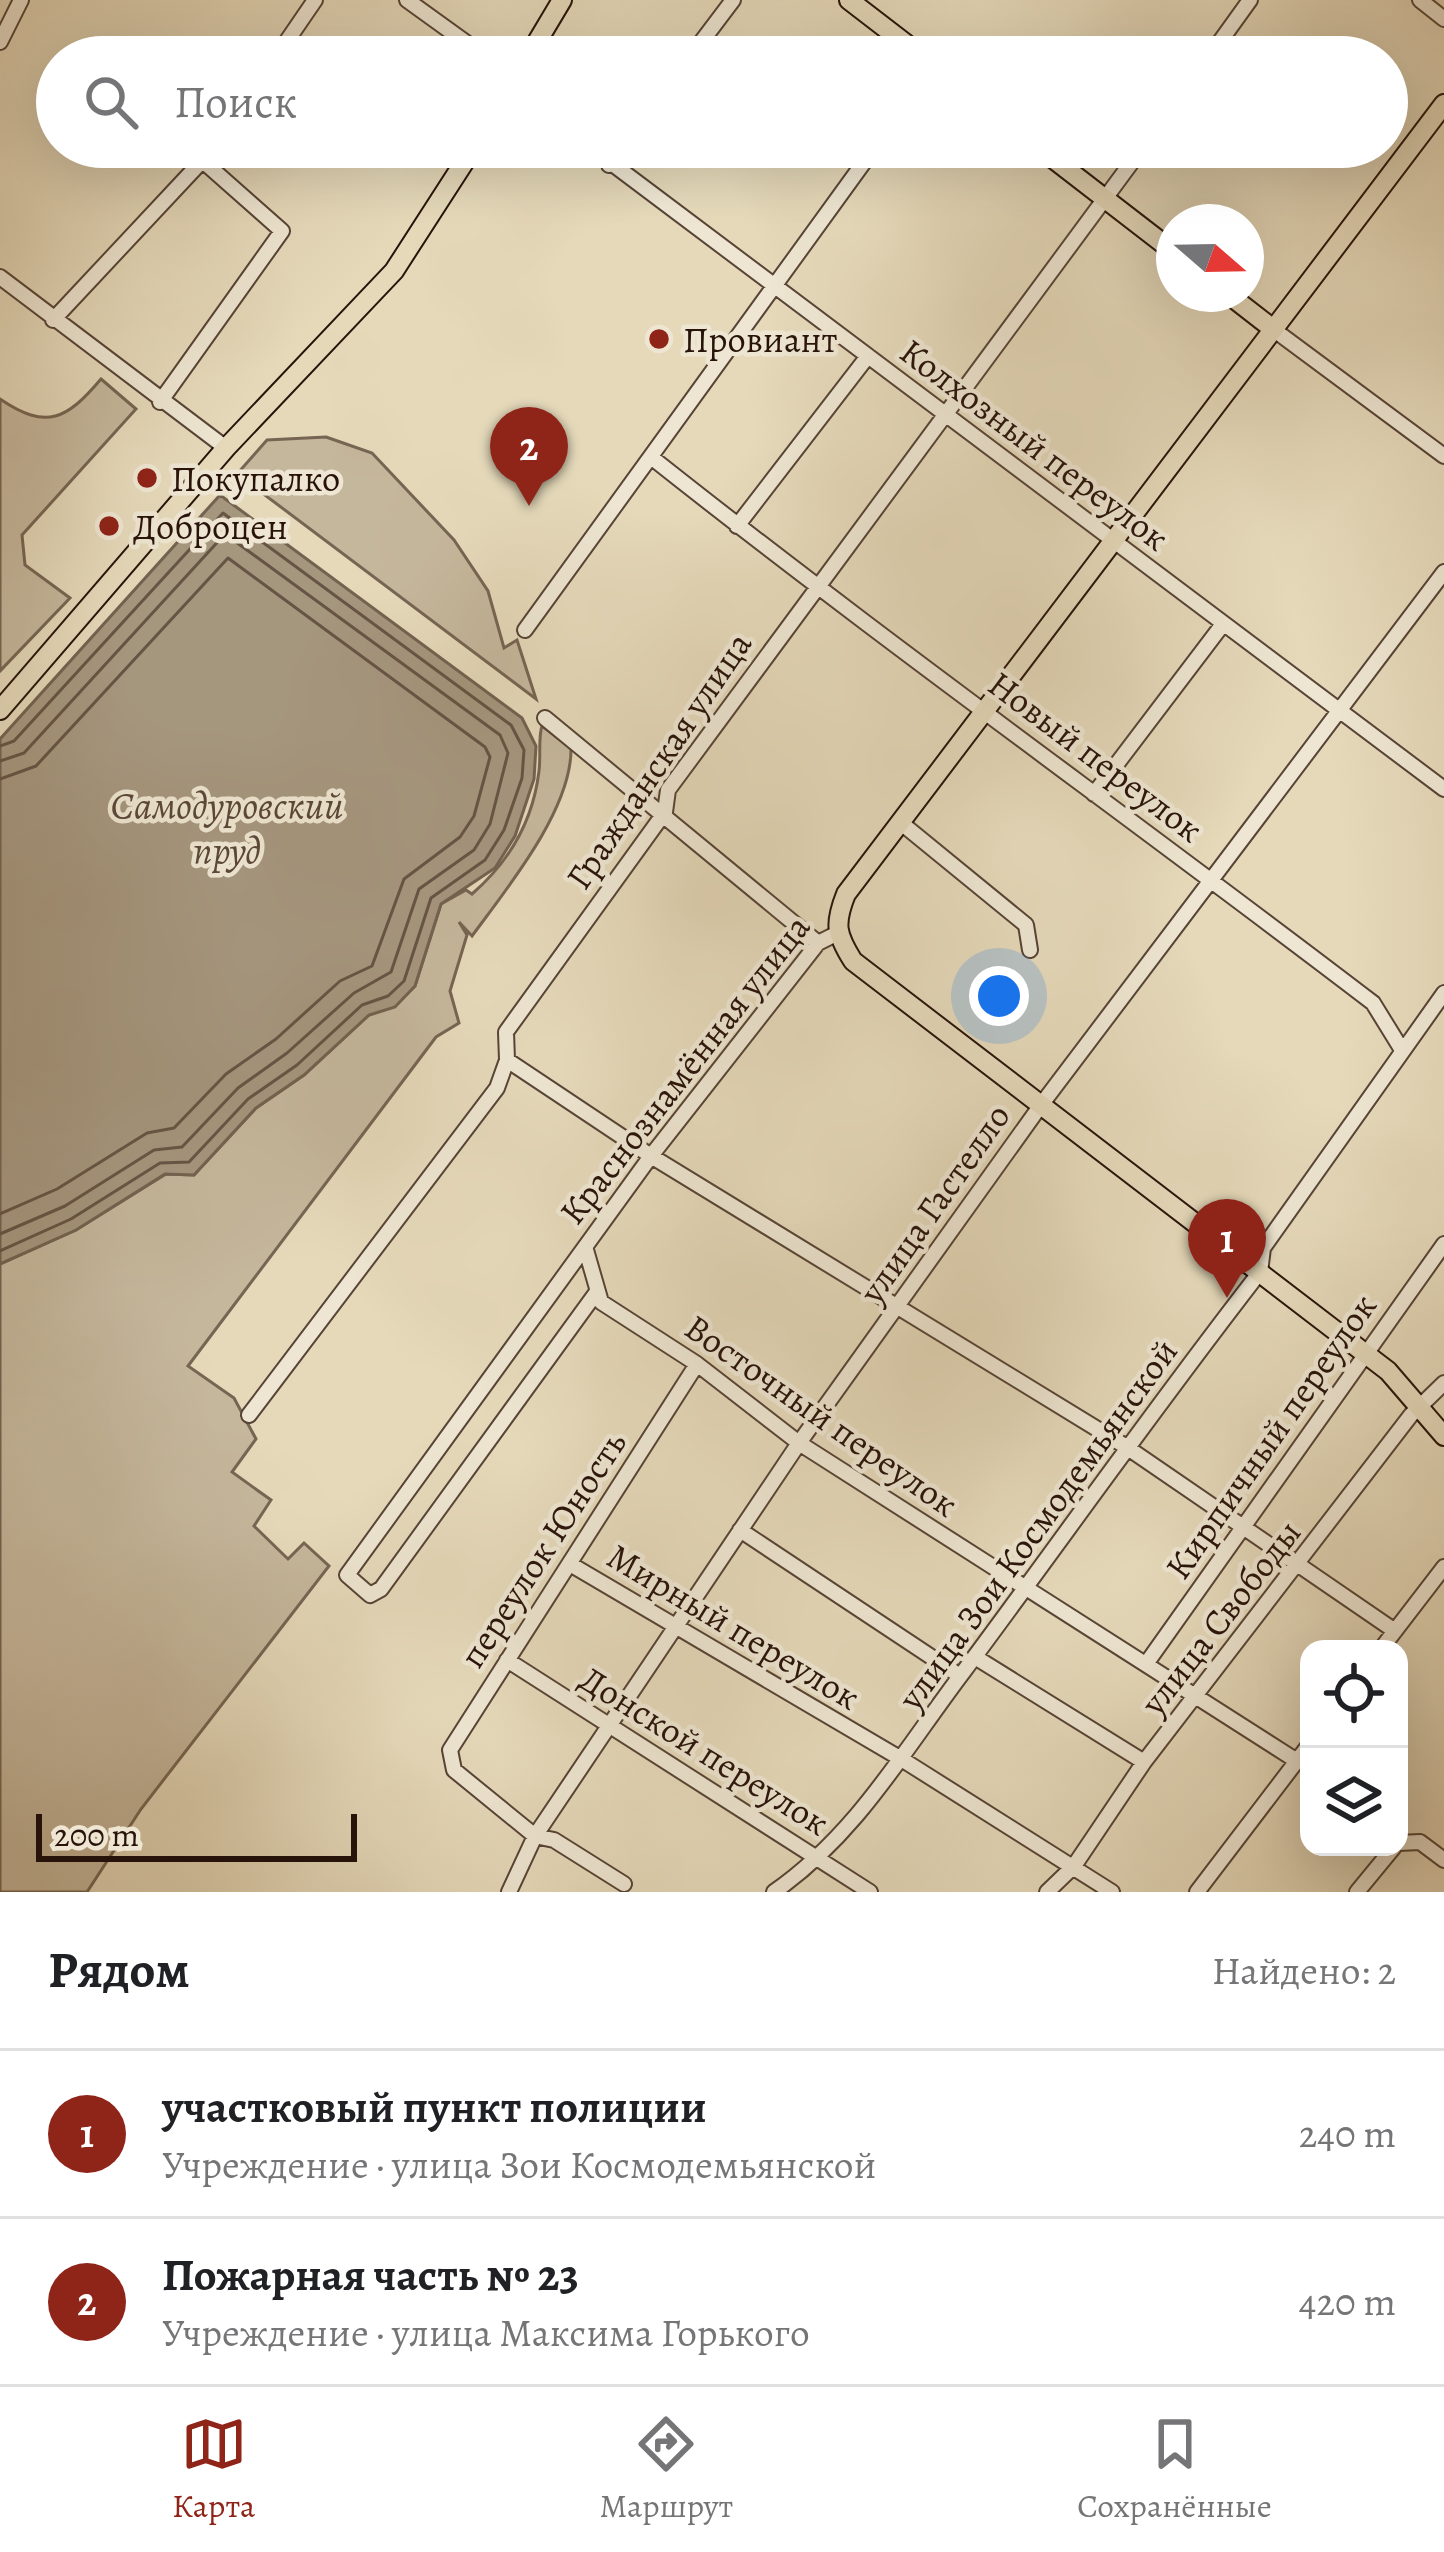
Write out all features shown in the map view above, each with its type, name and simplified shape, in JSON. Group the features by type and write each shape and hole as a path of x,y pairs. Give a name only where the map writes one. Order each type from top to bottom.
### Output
{"main road":[{"path":"541,36 562,0"},
{"path":"849,0 896,36"},
{"name":"Краснознамённая улица","path":"1408,151 1444,104"},
{"path":"0,710 226,448 394,271 460,168"},
{"path":"1065,168 1156,239"},
{"name":"Краснознамённая улица","path":"827,939 846,894 1395,168"},
{"path":"1251,312 1273,329"},
{"path":"827,939 1364,1353 1423,1406 1444,1436"}],"street":[{"path":"0,42 21,0"},
{"path":"290,36 315,0"},
{"path":"407,0 458,36"},
{"path":"706,36 733,0"},
{"path":"1224,36 1250,0"},
{"path":"1420,0 1444,19"},
{"path":"53,320 198,168"},
{"path":"160,402 282,231 211,168"},
{"name":"Колхозный переулок","path":"613,168 1444,789"},
{"path":"525,630 860,168"},
{"name":"Гражданская улица","path":"249,1415 497,1088 507,1060 506,1032 664,812 668,790 814,586 1128,168"},
{"path":"0,277 226,448"},
{"path":"1273,329 1444,455"},
{"path":"737,526 868,356"},
{"name":"Новый переулок","path":"651,458 814,586 985,709 1373,1003 1402,1050"},
{"name":"улица Гастелло","path":"509,1892 535,1836 800,1443 1041,1105 1444,572"},
{"path":"1094,794 1223,624"},
{"path":"545,718 827,939"},
{"path":"900,822 1026,925 1030,950"},
{"name":"Краснознамённая улица","path":"596,1293 381,1589 364,1591 347,1575 652,1156 827,939"},
{"name":"улица Зои Космодемьянской","path":"774,1892 821,1859 903,1760 1125,1446 1260,1272 1263,1248 1444,993"},
{"path":"507,1060 652,1156 1125,1446 1395,1631"},
{"name":"Кирпичный переулок","path":"1146,1664 1444,1244"},
{"path":"586,1250 596,1293"},
{"name":"Восточный переулок","path":"596,1293 601,1302 697,1364 800,1443 1297,1761"},
{"name":"переулок Юность","path":"535,1836 454,1770 450,1750 697,1364"},
{"name":"улица Свободы","path":"1047,1892 1074,1866 1144,1762 1444,1383"},
{"path":"740,1530 960,1676"},
{"name":"Мирный переулок","path":"569,1564 903,1760 1112,1892"},
{"path":"1388,1640 1444,1567"},
{"path":"975,1657 1144,1762"},
{"name":"Донской переулок","path":"507,1660 870,1892"},
{"path":"1197,1892 1307,1748"},
{"path":"535,1836 554,1840 625,1884"},
{"path":"1408,1844 1420,1842 1444,1860"},
{"path":"1357,1892 1387,1856"}],"shaded area":[{"path":"101,379 136,409 22,535 25,565 70,598 0,671 0,399 31,415 55,416 77,404"},
{"path":"326,437 372,453 454,540 488,591 504,648 517,640 536,699 237,474 267,440"},
{"path":"542,726 571,748 569,772 550,821 503,895 472,936 459,922 467,935 450,991 459,1023 436,1037 188,1366 234,1398 256,1439 232,1472 271,1500 254,1526 288,1559 304,1543 329,1566 141,1809 87,1892 0,1892 0,1264 76,1230 166,1174 194,1175 256,1108 304,1075 369,1015 395,1006 415,986 441,904 466,890 472,894 518,839 536,790"}],"water":[{"name":"Самодуровский пруд","path":"220,495 522,718 536,746 534,779 515,836 495,868 441,904 415,986 395,1007 369,1015 304,1075 256,1108 194,1175 165,1174 76,1230 0,1264 0,739"}],"place":[{"name":"Провиант","path":"659,339"},
{"name":"Покупалко","path":"147,478"},
{"name":"Пожарная часть № 23","path":"529,506"},
{"name":"Доброцен","path":"109,526"},
{"name":"участковый пункт полиции","path":"1227,1298"}]}
